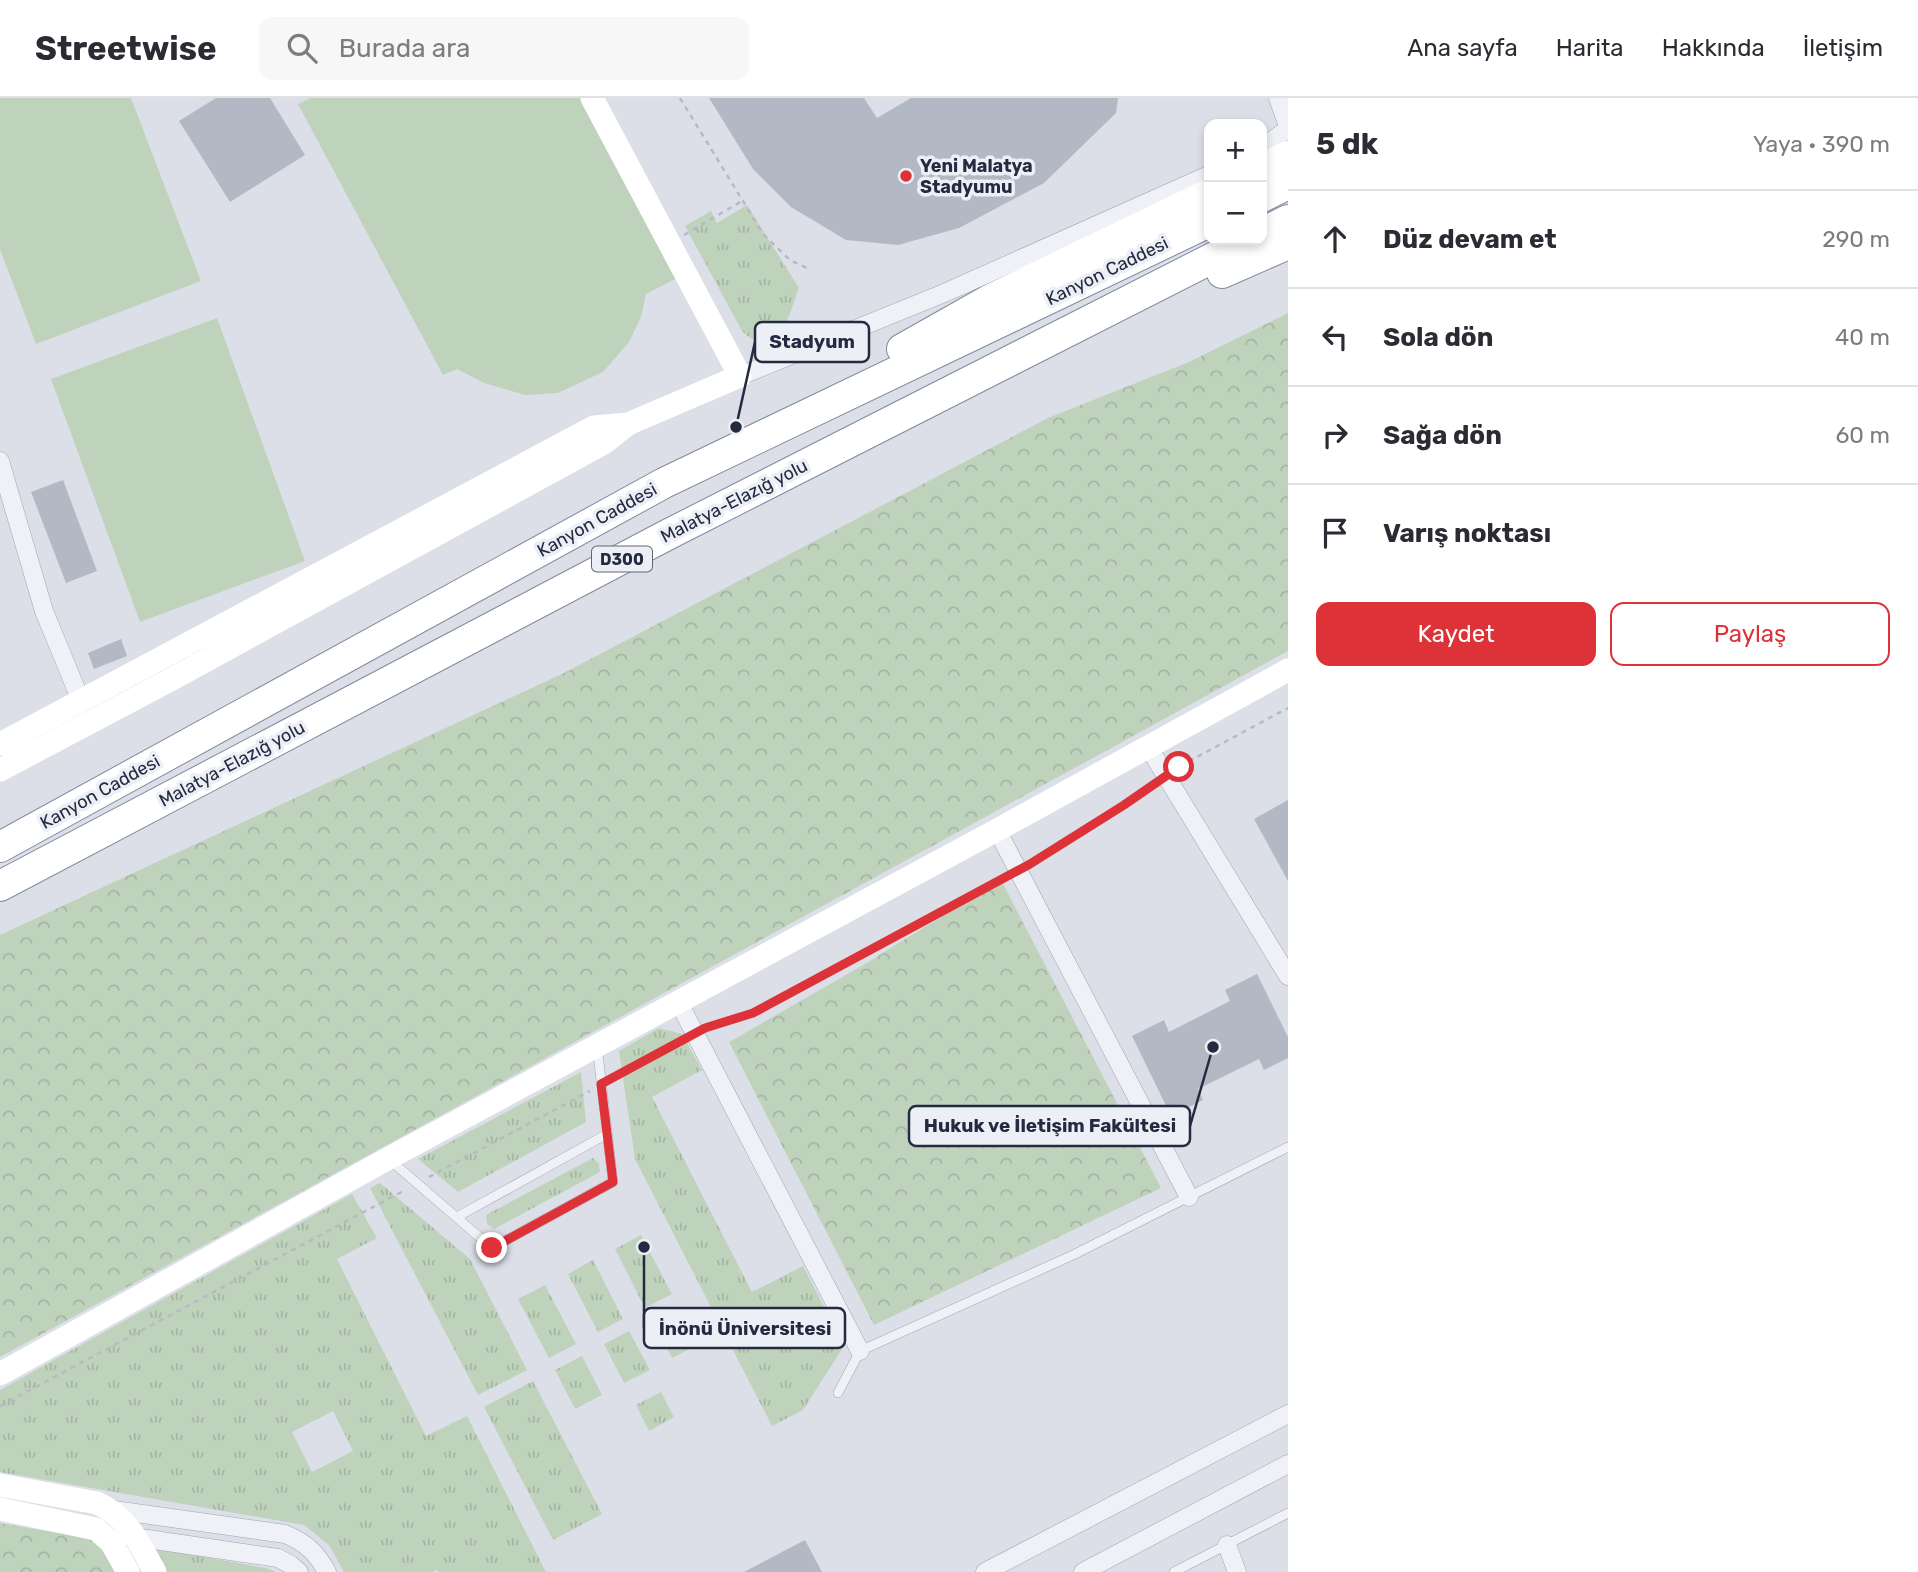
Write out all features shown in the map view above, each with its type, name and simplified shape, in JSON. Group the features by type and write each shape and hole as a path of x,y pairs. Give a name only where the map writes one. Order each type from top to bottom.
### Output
{"highway":[{"path":"1267,166 1288,156"},
{"path":"1267,194 1288,184"},
{"path":"670,480 989,300 1204,196"},
{"path":"1267,230 1288,220"},
{"name":"Kanyon Caddesi","path":"0,847 670,480 1204,224"},
{"path":"1111,308 1235,269 1288,244"},
{"name":"Malatya-Elazığ yolu","path":"0,886 667,535 1238,245"}],"street":[{"path":"592,98 740,376"},
{"path":"1267,144 1288,128 1278,98"},
{"path":"0,770 593,450 628,424 942,294 1204,176"},
{"path":"0,744 594,427 628,424"},
{"path":"0,461 44,611 81,701"},
{"path":"0,1374 678,1000 1149,748 1288,670"},
{"path":"1149,748 1288,976"},
{"path":"997,830 1189,1196"},
{"path":"678,1000 860,1351"},
{"path":"985,1572 1288,1413"},
{"path":"1083,1572 1288,1464"},
{"path":"0,1485 97,1503 107,1508 123,1520 155,1572"},
{"path":"104,1535 107,1508"},
{"path":"107,1508 285,1534 314,1551 327,1572"},
{"path":"0,1509 89,1526 104,1535 115,1548 128,1572"},
{"path":"104,1535 135,1536 278,1558 299,1572"},
{"path":"1227,1545 1237,1572"}],"lane":[{"path":"389,1158 492,1248 601,1189 613,1182 597,1045"},
{"path":"457,1217 607,1134"},
{"path":"838,1393 860,1351 1073,1255 1288,1147"},
{"path":"1174,1572 1288,1513"}],"path":[{"path":"680,98 763,234 790,260 811,270"},
{"path":"669,244 743,201"},
{"path":"0,1406 695,1033 753,1013 1018,871 1166,776 1288,708"}],"green space":[{"path":"0,98 131,98 201,281 36,344 0,249"},
{"path":"311,98 586,98 681,276 646,294 641,317 629,342 603,372 558,393 525,395 484,383 457,369 443,375 298,104"},
{"path":"747,205 799,288 780,334 773,341 765,343 755,341 742,331 685,226 711,211 717,223"},
{"path":"1288,313 1288,651 0,1357 0,935 564,673 1048,418 1189,362"},
{"path":"217,318 305,561 140,622 51,379"},
{"path":"1001,880 1161,1188 874,1325 729,1042 865,964"},
{"path":"659,1028 682,1034 702,1070 652,1097 752,1292 803,1266 844,1346 803,1410 772,1426 635,1159 619,1051"},
{"path":"581,1072 586,1122 458,1192 418,1159"},
{"path":"593,1158 599,1164 600,1172 494,1229 487,1224 486,1215"},
{"path":"380,1183 470,1259 527,1370 478,1395 370,1188"},
{"path":"352,1194 377,1238 337,1259 426,1436 467,1416 546,1572 344,1572 329,1545 304,1525 0,1472 0,1390","holes":["333,1411 353,1451 312,1472 292,1432"]},
{"path":"641,1235 672,1294 645,1308 615,1249"},
{"path":"593,1260 623,1319 598,1332 568,1274"},
{"path":"545,1285 576,1344 549,1358 518,1299"},
{"path":"678,1306 698,1345 672,1358 652,1319"},
{"path":"629,1331 650,1370 624,1383 604,1344"},
{"path":"582,1356 602,1395 575,1409 555,1370"},
{"path":"533,1381 602,1514 553,1540 484,1407"},
{"path":"661,1392 674,1417 649,1431 636,1405"},
{"path":"0,1523 111,1542 127,1572 0,1572"},
{"path":"153,1548 266,1568 276,1572 165,1572"}],"building":[{"path":"216,98 270,98 305,155 230,202 179,121"},
{"name":"Yeni Malatya Stadyumu","path":"709,98 864,98 877,118 911,98 1118,98 1116,113 1044,183 959,228 898,245 846,240 791,207 753,169"},
{"path":"63,480 97,571 66,583 31,492"},
{"path":"121,639 127,656 94,669 88,653"},
{"path":"1288,800 1288,881 1254,819"},
{"path":"1257,974 1288,1037 1288,1058 1264,1070 1259,1059 1198,1089 1203,1100 1171,1116 1132,1036 1164,1020 1169,1032 1230,1001 1225,990"},
{"path":"805,1540 822,1572 744,1572"}],"place":[{"name":"Yeni Malatya Stadyumu","path":"906,176"},
{"name":"Stadyum","path":"736,427"},
{"name":"Hukuk ve İletişim Fakültesi","path":"1213,1047"},
{"name":"İnönü Üniversitesi","path":"644,1247"}],"route":[{"path":"492,1248 613,1182 601,1084 705,1028 753,1013 1030,864 1179,767"}]}
